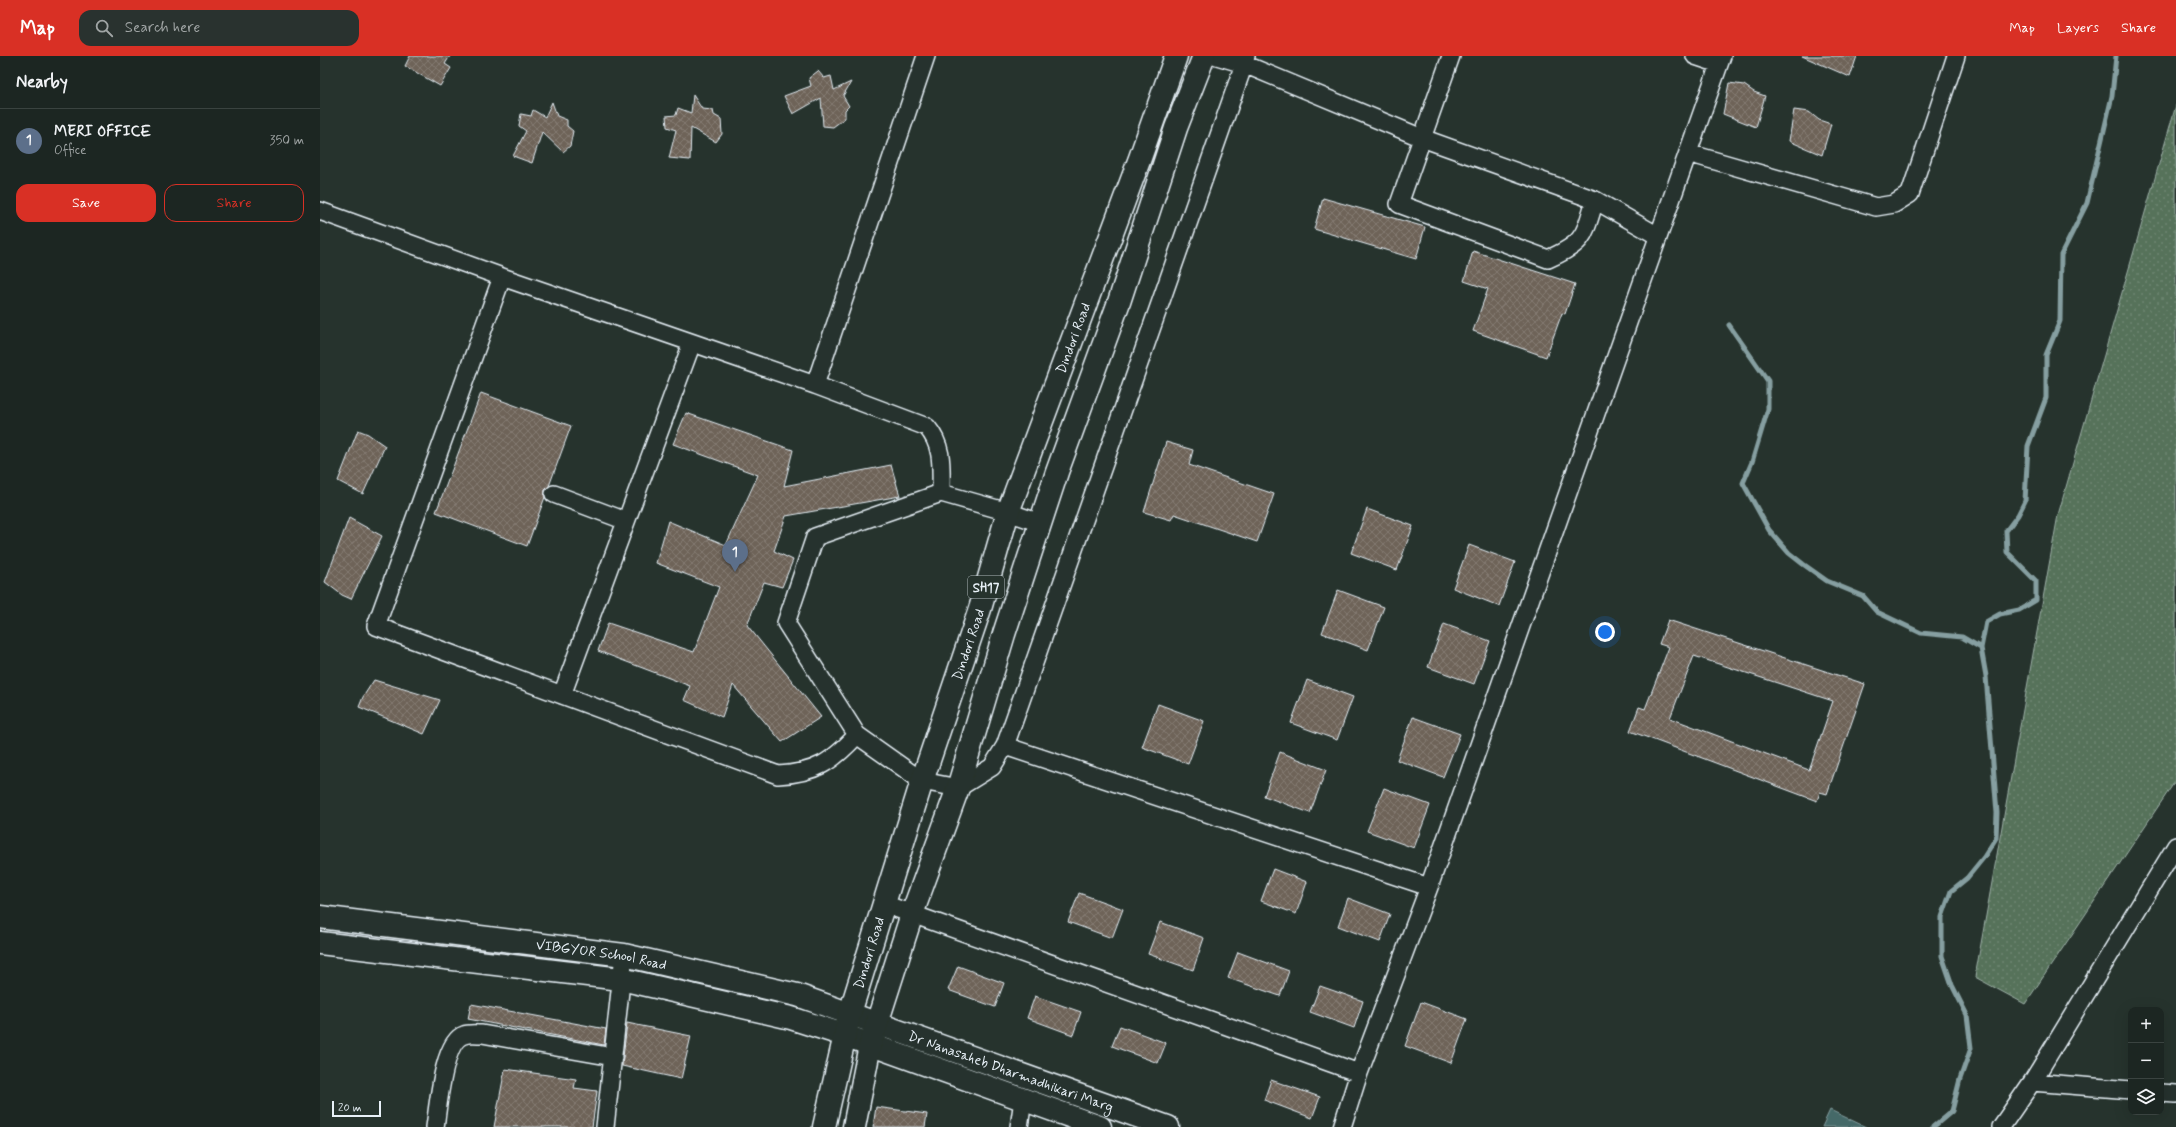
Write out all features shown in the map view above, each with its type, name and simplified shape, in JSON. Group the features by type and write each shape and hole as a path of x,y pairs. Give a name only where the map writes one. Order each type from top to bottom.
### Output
{"main road":[{"name":"Dindori Road","path":"824,1127 850,1013 922,781 980,609 1008,512 1140,158 1176,56"},
{"path":"854,1127 870,1044 912,914 958,788 1004,634 1040,523 1119,302 1176,128 1204,56"},
{"name":"VIBGYOR School Road","path":"320,918 624,955 797,995 877,1023"},
{"name":"VIBGYOR School Road","path":"320,943 621,979 791,1018 870,1044"},
{"name":"Dr Nanasaheb Dharmadhikari Marg","path":"877,1023 1168,1127"},
{"name":"Dr Nanasaheb Dharmadhikari Marg","path":"870,1044 1100,1127"}],"street":[{"path":"816,385 926,56"},
{"path":"1217,56 1245,60 1422,138 1595,200 1658,236"},
{"path":"1451,56 1399,204 1548,259 1570,249 1586,233 1595,200"},
{"path":"1342,1127 1359,1073 1429,887 1721,60 1695,56"},
{"path":"1688,152 1876,207 1894,204 1910,194 1956,56"},
{"path":"1040,523 1008,512 941,494 816,537 786,623 858,735 922,781 958,788 992,767 1006,746 1245,60"},
{"path":"320,211 502,278 816,385 927,427 935,437 940,451 941,494"},
{"path":"502,278 376,626 778,775 812,771 839,755 858,735"},
{"path":"562,694 692,343"},
{"path":"554,494 626,521"},
{"path":"1006,746 1429,887"},
{"path":"2001,1127 2032,1082 2176,846"},
{"path":"884,904 1359,1073"},
{"path":"606,1127 624,955"},
{"path":"435,1127 447,1057 454,1042 463,1035 482,1034 613,1056"},
{"path":"2032,1082 2128,1090"},
{"path":"2164,1093 2176,1094"},
{"path":"1019,1127 1023,1100"}],"green space":[{"path":"2176,105 2176,780 2025,1004 1975,977 2058,515"}],"water":[{"path":"1830,1110 1866,1127 1822,1127"}],"building":[{"path":"410,56 450,56 445,64 451,68 440,86 405,66"},
{"path":"1802,56 1857,56 1850,77"},
{"path":"818,71 824,78 831,76 834,90 851,82 843,96 849,106 845,110 845,118 833,127 823,126 821,98 793,114 784,96 811,86 809,78"},
{"path":"1729,83 1744,85 1754,92 1765,96 1756,127 1723,114"},
{"path":"693,95 702,109 713,110 714,115 721,119 722,134 716,142 691,128 690,160 669,158 676,130 667,127 666,116 676,115 678,108 691,113"},
{"path":"552,102 557,116 567,120 567,126 573,131 570,146 563,152 542,132 532,163 513,156 526,131 519,126 521,114 531,116 533,110 545,117"},
{"path":"1794,110 1809,112 1819,120 1831,124 1822,155 1789,141"},
{"path":"1323,198 1425,227 1416,259 1314,229"},
{"path":"1473,251 1575,284 1565,314 1562,313 1546,357 1473,331 1488,289 1464,281"},
{"path":"481,393 571,426 549,486 545,490 545,497 527,546 436,512"},
{"path":"686,413 793,450 784,486 891,465 900,496 786,516 774,551 793,560 782,587 764,582 747,625 821,717 782,742 733,685 722,717 684,700 690,686 598,651 608,623 694,652 719,587 656,563 668,521 726,545 758,475 673,444"},
{"path":"358,430 368,434 385,446 363,494 338,481"},
{"path":"1166,442 1193,450 1189,465 1274,494 1257,542 1174,514 1171,520 1144,512"},
{"path":"1367,509 1413,526 1397,570 1351,553"},
{"path":"349,518 382,536 351,599 342,595 325,582"},
{"path":"1469,545 1515,562 1499,606 1453,588"},
{"path":"1338,590 1384,607 1368,650 1322,633"},
{"path":"1668,620 1865,684 1827,794 1820,792 1817,801 1630,731 1639,707 1645,709 1669,647 1659,644","holes":["1694,656 1833,701 1809,770 1670,718"]},
{"path":"1444,624 1490,641 1474,684 1428,667"},
{"path":"374,680 440,700 424,734 359,707 363,697"},
{"path":"1307,680 1353,697 1337,740 1291,723"},
{"path":"1158,704 1204,721 1188,764 1142,747"},
{"path":"1413,717 1460,734 1443,777 1397,760"},
{"path":"1280,752 1326,770 1310,813 1264,796"},
{"path":"1384,788 1430,805 1414,848 1367,831"},
{"path":"1273,869 1307,882 1296,914 1261,901"},
{"path":"1079,893 1123,909 1112,938 1068,922"},
{"path":"1348,898 1390,914 1380,942 1338,926"},
{"path":"1160,922 1204,938 1193,970 1148,954"},
{"path":"1238,952 1289,971 1280,996 1228,978"},
{"path":"958,966 1004,983 995,1007 948,990"},
{"path":"1320,986 1363,1001 1354,1028 1310,1012"},
{"path":"1035,996 1081,1012 1073,1035 1027,1018"},
{"path":"1421,1002 1467,1019 1451,1063 1405,1046"},
{"path":"471,1004 606,1029 604,1045 468,1019"},
{"path":"627,1023 691,1036 681,1079 622,1066"},
{"path":"1120,1026 1166,1043 1158,1063 1112,1046"},
{"path":"505,1069 576,1079 574,1088 597,1091 592,1127 494,1127"},
{"path":"1271,1080 1320,1097 1312,1118 1264,1100"},
{"path":"876,1107 927,1114 925,1127 873,1127"}],"waterway":[{"path":"1981,648 1986,622 2000,614 2019,610 2036,600 2036,581 2007,552 2006,531 2018,515 2025,501 2028,446 2046,398 2046,355 2060,321 2061,255 2087,203 2112,96 2116,56"},
{"path":"1729,325 1768,381 1768,409 1752,462 1743,483 1769,530 1789,553 1803,564 1827,581 1863,596 1877,612 1921,633 1962,637 1981,648 1986,676 1997,813 1996,838 1984,857 1967,878 1951,891 1942,917 1942,956 1952,985 1967,1015 1971,1048 1960,1079 1952,1111 1933,1127"}],"place":[{"name":"MERI OFFICE","path":"735,572"}]}
